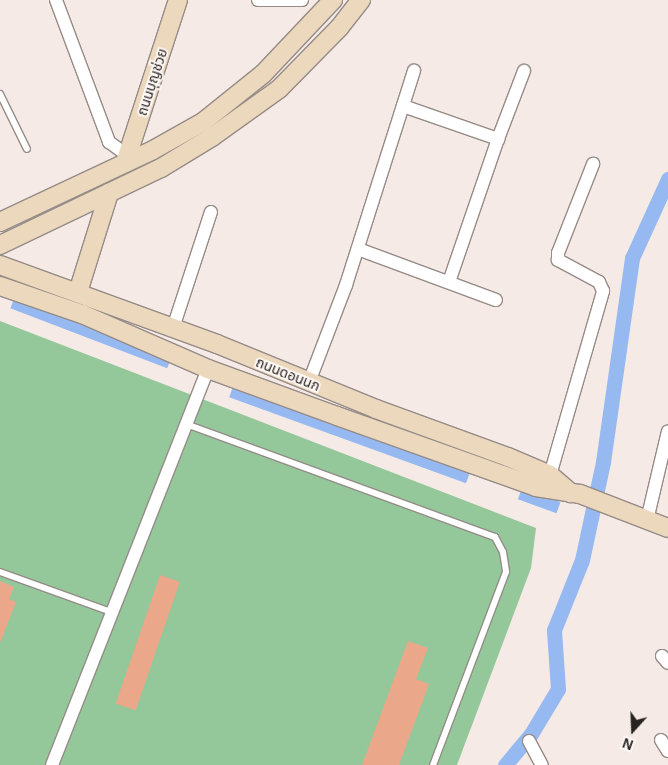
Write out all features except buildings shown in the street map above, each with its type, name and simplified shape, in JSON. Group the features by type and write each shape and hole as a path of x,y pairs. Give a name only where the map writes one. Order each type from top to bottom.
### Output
{"main road":[{"name":"ถนนบุญช่วย","path":"126,159 178,0"},
{"path":"0,222 203,122 263,74 333,0"},
{"path":"0,245 160,168 203,142 279,89 339,28 361,0"},
{"path":"78,292 109,193"},
{"name":"ถนนดอนนก","path":"0,265 173,328 309,382 576,494 668,528"},
{"name":"ถนนดอนนก","path":"0,286 82,314 208,369 499,474 548,482"}],"street":[{"path":"56,0 109,142 126,159"},
{"path":"258,0 302,0"},
{"path":"309,382 358,249 414,70"},
{"path":"449,282 498,139 524,71"},
{"path":"403,106 498,139"},
{"path":"548,482 603,291 599,282 558,260 558,253 593,164"},
{"path":"173,328 211,212"},
{"path":"358,249 496,300"},
{"path":"52,765 208,369"},
{"path":"647,520 668,431"},
{"path":"661,740 668,751"},
{"path":"529,741 542,765"}],"lane":[{"path":"0,94 27,149"},
{"path":"186,424 494,538 503,552 506,572 433,765"},
{"path":"0,572 111,612"}],"green space":[{"path":"0,321 536,528 531,568 457,765 0,765"}],"water":[{"path":"15,296 172,356 167,368 10,308"},
{"path":"234,384 471,470 466,483 229,397"},
{"path":"522,488 561,502 556,513 518,499"}],"waterway":[{"path":"505,765 531,734 558,689 554,630 582,560 603,462 632,258 668,179"}]}
